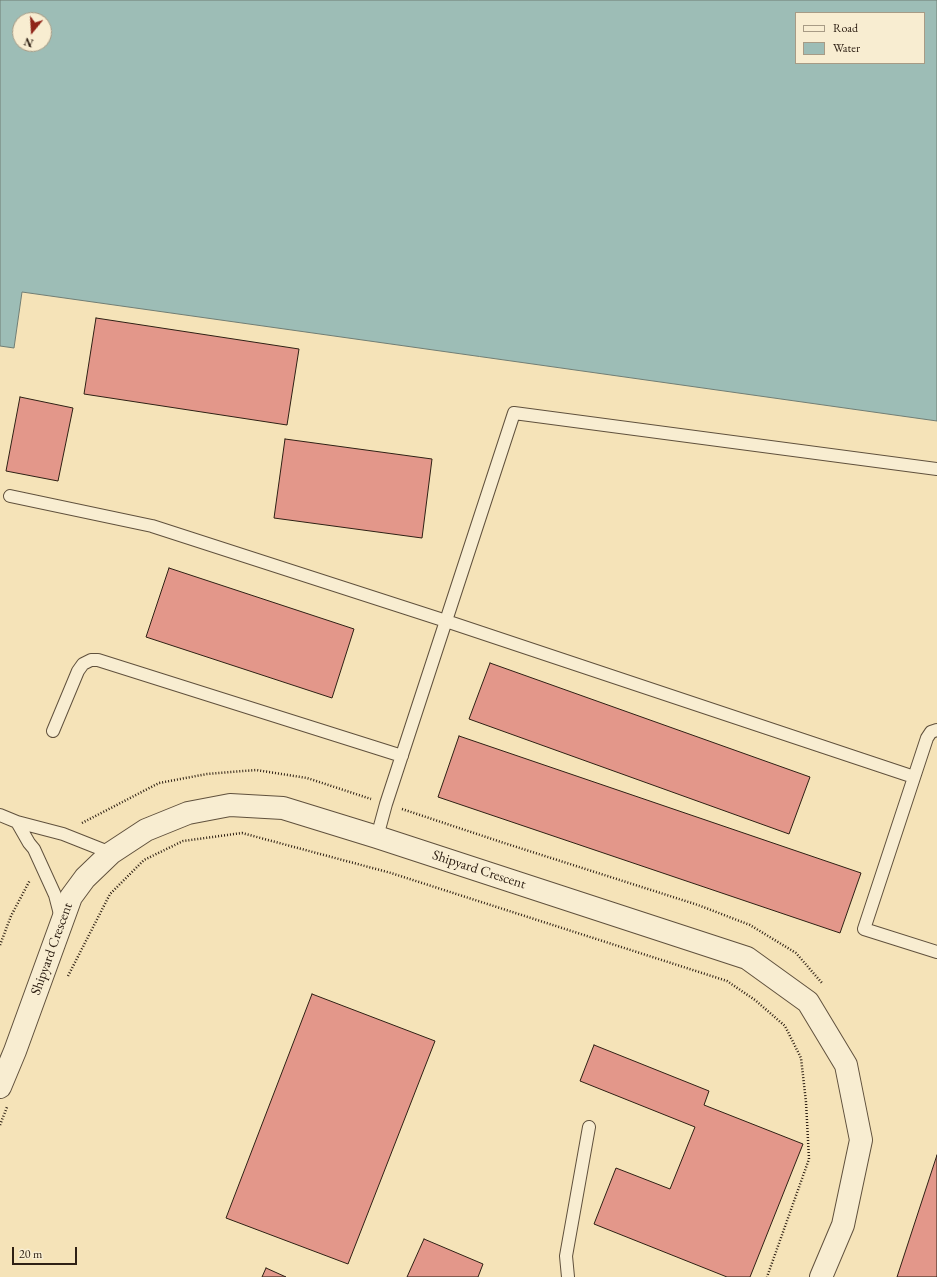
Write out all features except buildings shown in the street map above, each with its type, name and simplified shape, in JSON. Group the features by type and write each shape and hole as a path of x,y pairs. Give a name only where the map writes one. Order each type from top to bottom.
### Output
{"street":[{"name":"Shipyard Crescent","path":"4,1095 15,1051 62,920 71,897 85,878 111,853 146,830 188,813 230,805 283,808 377,837 747,958 808,1002 846,1065 861,1140 843,1225 821,1277"}],"lane":[{"path":"377,837 386,804 514,413 937,469"},
{"path":"10,496 152,526 446,621 914,777"},
{"path":"53,731 78,671 83,664 91,660 98,660 402,756"},
{"path":"937,730 931,732 928,738 864,929 937,952"},
{"path":"0,815 17,822 63,834 111,853"},
{"path":"17,822 34,849 40,862 55,895 62,920"},
{"path":"568,1277 566,1256 588,1127"}],"path":[{"path":"63,834 159,783 207,774 256,770 307,778 698,905 750,925 796,953 825,986"},
{"path":"66,978 110,894 144,860 183,841 242,833 391,874 726,981 755,1000 786,1026 801,1058 806,1102 809,1158 767,1277"},
{"path":"0,945 11,916 40,862"},
{"path":"0,1125 4,1095"}],"water":[{"path":"0,0 937,0 937,421 22,292 14,348 0,346"}]}
